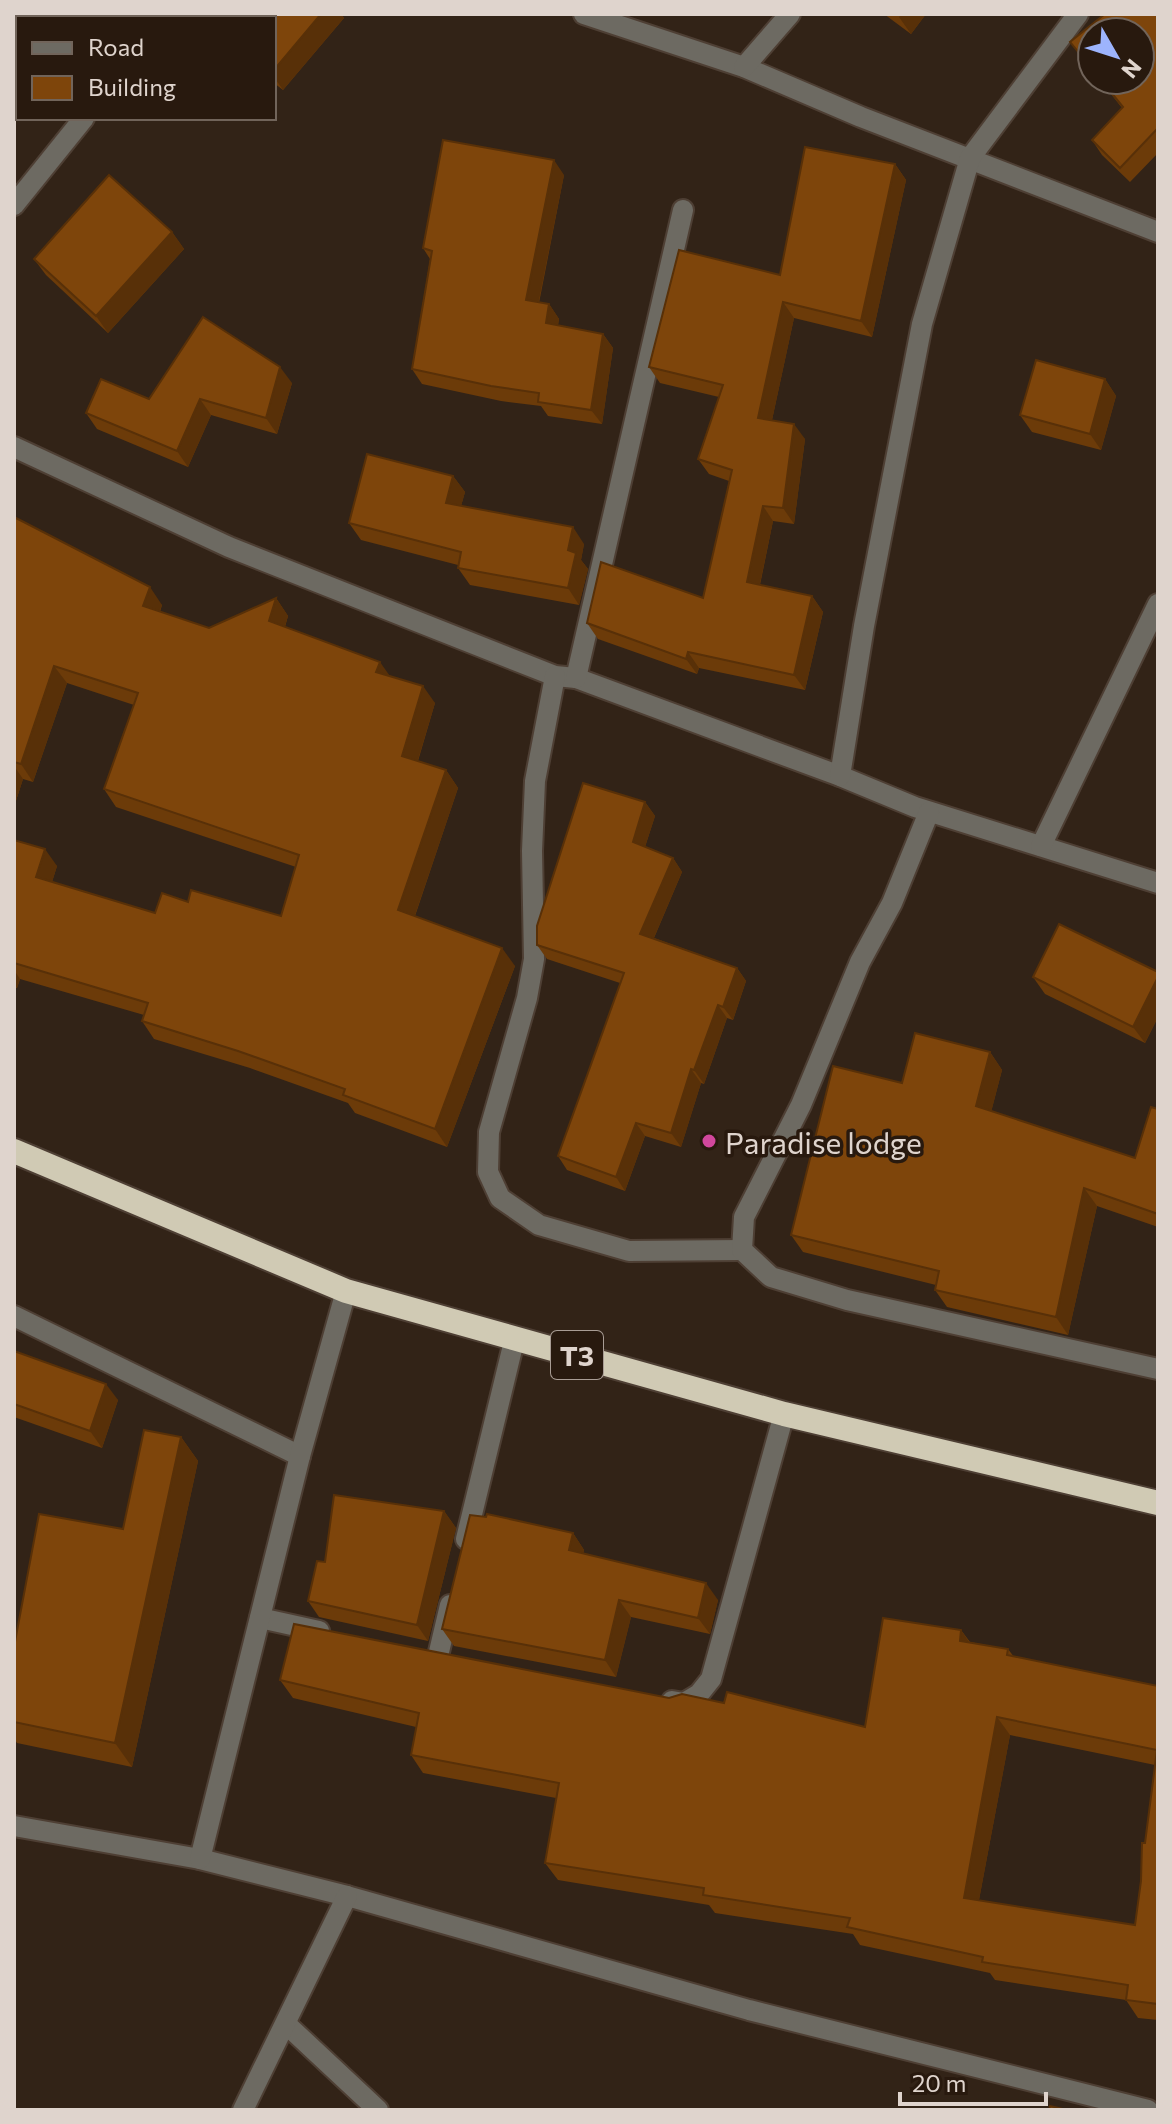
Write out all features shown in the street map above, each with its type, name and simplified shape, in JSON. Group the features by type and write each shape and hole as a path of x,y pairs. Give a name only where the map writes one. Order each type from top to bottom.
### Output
{"highway":[{"name":"T3","path":"14,1151 346,1291 784,1414 1158,1503"}],"street":[{"path":"584,14 744,67 861,117 1158,232"},
{"path":"744,67 790,14"},
{"path":"840,776 864,626 922,324 970,158 1078,14"},
{"path":"14,205 82,120"},
{"path":"576,678 683,210"},
{"path":"14,447 229,547 555,676 576,678 929,812 1158,883"},
{"path":"1041,846 1158,604"},
{"path":"555,676 535,781 532,851 534,959 527,998 489,1132 488,1172 500,1198 539,1225 629,1251 742,1250 771,1277 847,1300 1158,1369"},
{"path":"742,1250 744,1217 801,1105 860,962 892,903 929,812"},
{"path":"200,1859 300,1456 346,1291"},
{"path":"14,1316 300,1456"},
{"path":"438,1656 515,1337"},
{"path":"653,1698 684,1703 699,1694 711,1679 784,1414"},
{"path":"260,1618 334,1634"},
{"path":"14,1826 200,1859 347,1896 749,2010 1148,2110"},
{"path":"243,2110 347,1896"},
{"path":"286,2024 378,2110"}],"building":[{"path":"321,14 276,68 276,16 222,16"},
{"path":"1158,14 1158,128 1120,168 1092,140 1123,107 1114,96 1156,96 1156,16 1102,16"},
{"path":"443,140 554,160 526,300 549,304 546,323 603,334 591,410 538,402 539,393 412,369 432,251 423,248"},
{"path":"805,147 895,164 861,321 783,302 758,418 794,424 783,508 763,506 747,582 812,596 794,675 688,652 686,659 587,623 601,562 703,598 732,470 698,459 723,385 649,367 679,250 780,275"},
{"path":"109,175 172,232 96,316 34,259"},
{"path":"203,317 280,367 266,418 200,399 177,451 86,413 101,379 149,399"},
{"path":"1036,360 1105,379 1090,434 1020,415"},
{"path":"367,454 453,476 446,503 573,527 568,550 576,553 568,588 458,568 461,552 349,523"},
{"path":"14,517 150,587 143,606 209,628 276,598 269,621 380,662 376,672 423,686 402,756 446,770 398,910 502,948 435,1129 343,1095 345,1089 142,1021 148,1003 14,963 14,840 45,849 36,877 155,913 162,893 188,902 191,890 281,916 299,855 104,789 138,693 54,666 21,764 14,762"},
{"path":"583,783 645,802 633,842 673,858 640,934 737,968 723,1007 718,1005 694,1070 691,1069 671,1133 636,1123 616,1177 558,1156 624,973 537,945 537,926"},
{"path":"1059,924 1158,972 1133,1027 1033,977"},
{"path":"915,1033 990,1052 976,1106 1135,1158 1151,1107 1158,1109 1158,1214 1084,1188 1056,1317 935,1290 939,1271 791,1235 833,1066 902,1083"},
{"path":"14,1351 106,1384 90,1431 14,1404"},
{"path":"144,1430 181,1437 115,1743 14,1722 14,1647 39,1514 123,1529"},
{"path":"334,1495 444,1511 417,1625 308,1601 317,1561 325,1562"},
{"path":"487,1514 573,1533 569,1550 706,1583 698,1618 619,1600 605,1660 442,1629 470,1515 486,1517"},
{"path":"883,1618 961,1630 960,1641 1008,1649 1007,1655 1158,1686 1158,2004 1126,2000 1128,1985 982,1962 983,1957 847,1927 850,1918 703,1895 704,1888 545,1863 559,1783 411,1755 419,1713 280,1680 294,1624 669,1698 682,1694 724,1703 727,1692 865,1727","holes":["997,1717 1157,1750 1145,1843 1142,1843 1135,1925 964,1898"]}],"place":[{"name":"Paradise lodge","path":"709,1141"}]}
